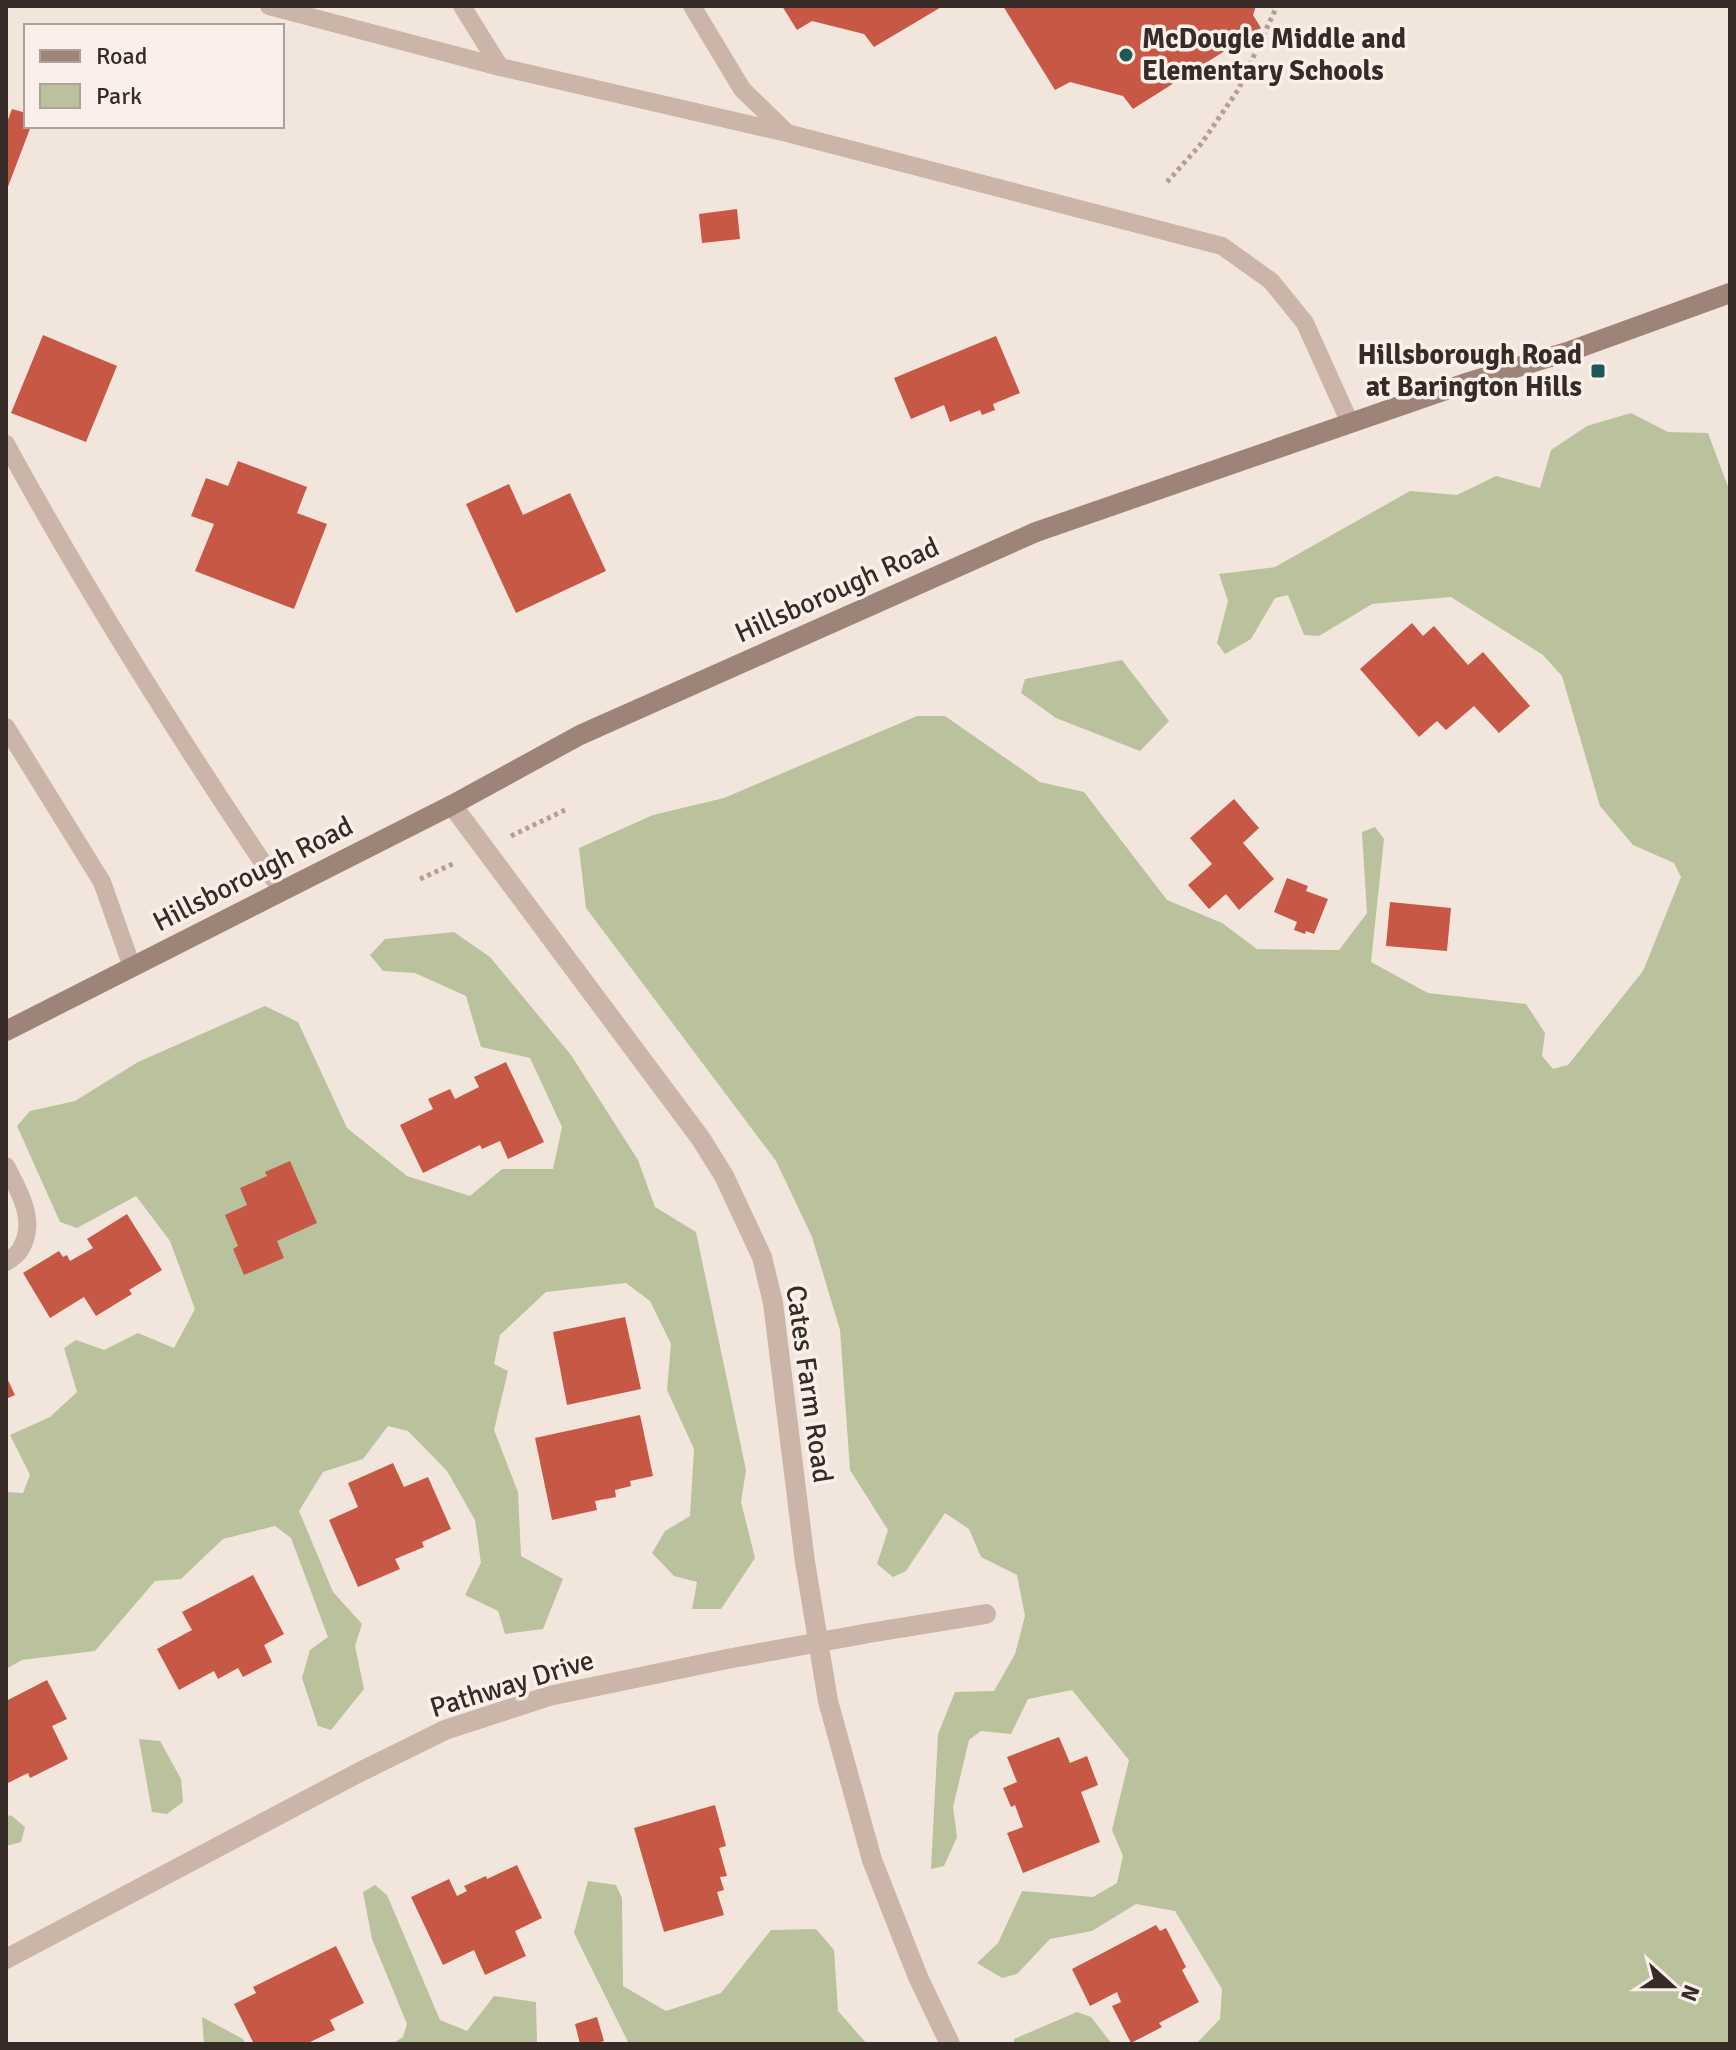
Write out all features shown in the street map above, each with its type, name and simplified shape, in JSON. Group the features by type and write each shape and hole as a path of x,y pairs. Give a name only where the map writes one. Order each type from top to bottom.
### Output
{"main road":[{"name":"Hillsborough Road","path":"6,1031 452,805 580,735 1036,532 1469,382 1570,351 1730,293"}],"street":[{"name":"Cates Farm Road","path":"452,805 701,1139 724,1176 762,1257 773,1303 805,1562 828,1701 872,1860 918,1977 950,2044"},
{"name":"Pathway Drive","path":"6,1959 342,1781 445,1730 549,1696 819,1642 986,1614"}],"lane":[{"path":"269,6 500,67 787,133 1222,246 1271,281 1305,323 1350,423"},
{"path":"462,6 500,67"},
{"path":"692,6 742,89 787,133"},
{"path":"6,444 95,601 282,891"},
{"path":"6,727 102,882 132,967"},
{"path":"6,1166 24,1200 28,1231 20,1251 6,1262"}],"path":[{"path":"1167,182 1201,144 1238,90 1277,6"}],"green space":[{"path":"1631,413 1668,432 1708,433 1730,492 1730,2044 1196,2044 1220,2019 1222,1989 1175,1911 1136,1904 1092,1931 1050,1939 1017,1974 1002,1978 977,1963 998,1943 1022,1891 1093,1897 1117,1883 1123,1856 1112,1830 1129,1760 1072,1690 1028,1699 1011,1734 981,1731 969,1740 953,1807 957,1837 944,1866 931,1869 938,1734 955,1692 994,1691 1015,1654 1025,1616 1017,1575 981,1557 969,1529 945,1513 906,1571 893,1577 877,1564 888,1530 850,1470 840,1330 812,1237 776,1161 586,908 579,848 653,815 724,798 917,716 945,716 1040,782 1084,792 1167,900 1222,923 1257,949 1339,950 1367,913 1362,832 1375,827 1384,839 1371,962 1428,993 1526,1004 1545,1033 1542,1056 1553,1069 1568,1065 1643,971 1681,877 1674,863 1633,845 1600,806 1562,676 1543,655 1451,597 1372,604 1319,636 1304,635 1288,595 1275,598 1251,639 1225,654 1217,643 1228,601 1219,574 1275,567 1410,491 1457,495 1496,476 1540,488 1551,450 1587,426"},
{"path":"1122,660 1169,721 1140,751 1056,718 1021,693 1025,679"},
{"path":"454,932 490,957 571,1055 638,1160 655,1207 696,1232 746,1470 741,1502 755,1558 721,1609 692,1609 697,1582 674,1576 652,1553 665,1531 690,1516 694,1449 667,1390 671,1344 650,1301 626,1283 546,1292 500,1335 494,1364 508,1371 494,1430 518,1492 521,1556 563,1579 543,1629 505,1634 498,1611 465,1595 481,1563 475,1520 447,1471 408,1431 388,1426 363,1459 323,1472 299,1511 333,1592 362,1624 355,1646 364,1689 331,1730 318,1726 302,1678 310,1650 328,1637 291,1538 275,1526 223,1539 181,1579 155,1581 95,1651 22,1660 6,1669 6,1492 23,1493 30,1475 10,1435 50,1417 77,1392 64,1348 76,1340 104,1350 138,1333 174,1348 195,1309 170,1241 136,1196 77,1228 60,1222 17,1126 30,1111 75,1101 138,1062 265,1006 298,1022 347,1128 407,1176 470,1196 502,1169 553,1169 562,1127 530,1058 481,1047 466,996 415,973 383,971 370,955 385,939"},
{"path":"139,1739 160,1741 181,1779 183,1802 167,1814 152,1812"},
{"path":"6,1815 25,1827 21,1842 6,1846"},
{"path":"588,1881 616,1885 622,1898 623,1986 666,2011 721,1993 771,1930 816,1929 834,1950 838,2011 867,2044 629,2044 574,1933"},
{"path":"375,1885 387,1895 440,2020 467,2031 494,1996 536,2002 537,2044 392,2044 403,2037 407,2024 372,1939 363,1892"},
{"path":"1077,2012 1091,2017 1112,2044 1014,2044 1014,2039"},
{"path":"202,2017 243,2039 246,2044 204,2044"}],"building":[{"path":"782,6 943,6 874,47 864,34 812,21 797,30"},
{"name":"McDougle Middle and Elementary Schools","path":"1003,6 1256,6 1253,15 1261,28 1133,109 1123,96 1070,82 1055,90"},
{"path":"12,109 24,112 24,128 30,128 6,192 6,125"},
{"path":"737,209 740,239 702,243 699,214"},
{"path":"43,335 117,366 86,442 11,413"},
{"path":"996,336 1020,393 993,404 995,410 982,415 980,410 950,422 944,405 911,419 894,378"},
{"path":"238,461 307,487 297,513 327,524 294,609 195,571 214,524 191,516 206,478 228,486"},
{"path":"509,484 523,515 570,493 606,571 516,613 466,504"},
{"path":"1412,623 1423,636 1434,626 1468,665 1483,652 1530,706 1499,733 1474,706 1446,730 1437,721 1419,737 1360,669"},
{"path":"1234,799 1259,828 1243,843 1274,879 1239,910 1226,894 1209,909 1188,885 1212,864 1190,838"},
{"path":"1287,878 1308,886 1306,891 1328,899 1314,934 1294,930 1297,922 1274,912"},
{"path":"1390,902 1451,908 1447,951 1386,946"},
{"path":"506,1062 544,1142 508,1159 500,1141 482,1149 480,1145 423,1173 400,1125 433,1109 428,1099 450,1089 455,1099 479,1087 474,1077"},
{"path":"290,1161 317,1223 277,1241 284,1258 244,1275 233,1249 238,1246 225,1215 247,1205 240,1188"},
{"path":"127,1214 162,1270 129,1290 132,1294 96,1316 84,1297 50,1318 23,1273 59,1251 63,1257 67,1255 70,1261 93,1248 87,1239"},
{"path":"625,1317 641,1389 567,1405 553,1332"},
{"path":"6,1376 15,1395 6,1399"},
{"path":"640,1415 653,1476 630,1481 631,1486 615,1490 616,1497 595,1501 597,1510 552,1520 535,1438"},
{"path":"393,1463 404,1487 428,1477 451,1529 422,1542 424,1547 395,1559 400,1569 358,1587 329,1520 358,1507 348,1483"},
{"path":"253,1575 284,1634 264,1645 272,1662 243,1677 238,1668 218,1679 214,1671 179,1690 157,1649 192,1630 182,1612"},
{"path":"47,1680 67,1719 52,1726 68,1759 30,1778 28,1773 6,1784 6,1701"},
{"path":"1059,1737 1070,1763 1087,1756 1098,1785 1081,1792 1100,1842 1023,1873 1007,1833 1023,1827 1015,1805 1011,1807 1003,1788 1017,1782 1007,1757"},
{"path":"715,1805 726,1846 719,1848 727,1876 720,1877 724,1890 717,1892 724,1915 664,1932 634,1828"},
{"path":"517,1865 542,1918 515,1931 526,1956 485,1975 474,1950 443,1965 411,1897 449,1879 457,1896 467,1891 464,1886"},
{"path":"1156,1925 1160,1931 1166,1928 1186,1967 1182,1970 1199,2002 1159,2023 1162,2027 1131,2043 1112,2006 1121,2002 1117,1992 1090,2006 1072,1969"},
{"path":"336,1946 364,2003 330,2020 335,2030 306,2044 254,2044 234,2004 256,1993 253,1987"},
{"path":"597,2017 604,2041 580,2044 575,2024"}],"place":[{"name":"McDougle Middle and Elementary Schools","path":"1126,55"},
{"name":"Hillsborough Road at Barington Hills","path":"1598,371"}]}
